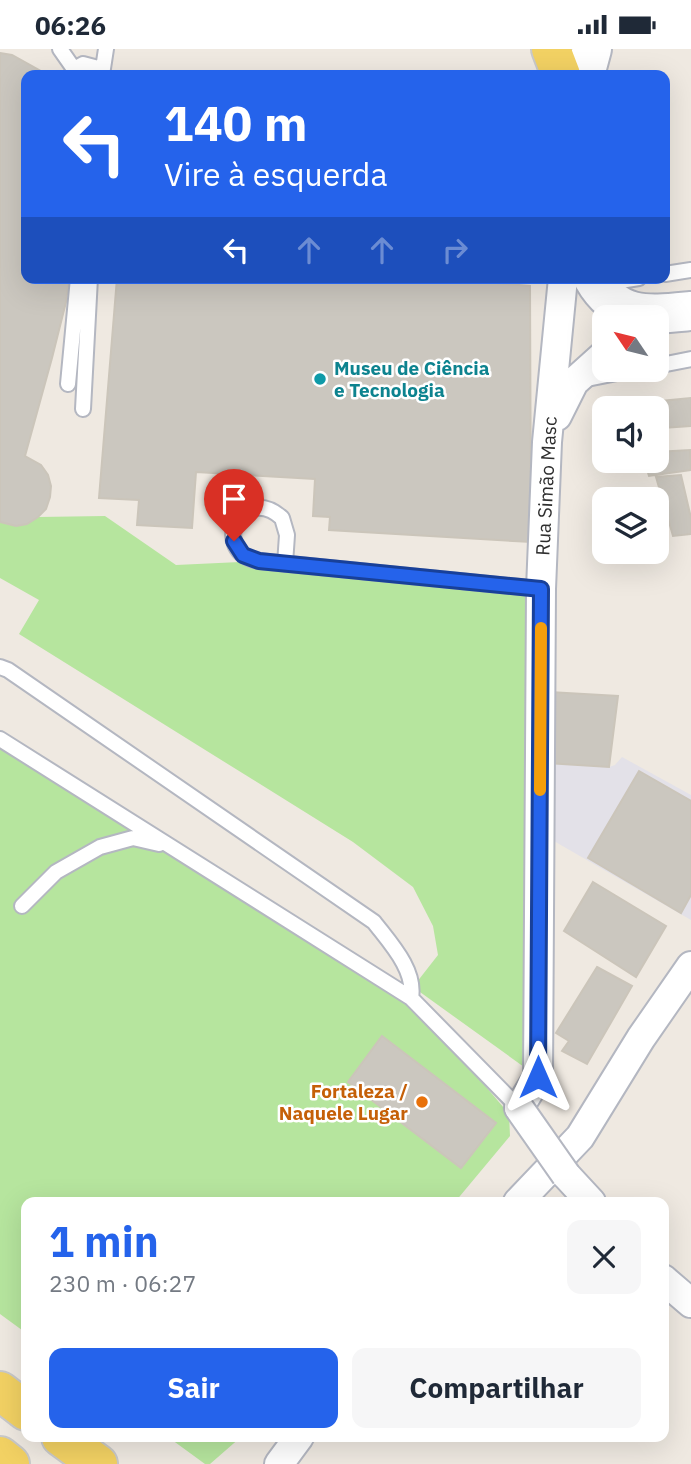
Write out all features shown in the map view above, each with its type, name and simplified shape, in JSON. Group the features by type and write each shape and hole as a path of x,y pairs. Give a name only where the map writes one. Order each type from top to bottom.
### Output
{"main road":[{"path":"551,49 559,70"},
{"path":"0,1391 21,1407"},
{"path":"68,1442 98,1464"},
{"path":"0,1456 10,1464"}],"street":[{"path":"586,70 592,49"},
{"name":"Rua Simão Masc","path":"519,1108 538,1077 541,589 547,442 562,284"},
{"path":"598,284 602,294 618,305"},
{"path":"547,442 574,381 592,365"},
{"path":"522,1197 580,1137 641,1038 691,966"},
{"path":"519,1108 566,1175 586,1197"},
{"path":"279,1464 295,1442"}],"lane":[{"path":"60,49 73,70"},
{"path":"102,70 106,49"},
{"path":"76,70 83,64 97,70"},
{"path":"670,273 691,270"},
{"path":"68,384 77,284"},
{"path":"83,409 90,284"},
{"path":"669,363 691,359"},
{"path":"574,381 592,378"},
{"path":"285,564 287,535 282,518 266,508 257,507 240,516 233,533 234,541 243,555 250,560 285,564 541,589"},
{"path":"0,667 374,922 399,954 413,987 411,998"},
{"path":"0,739 411,998 519,1108"},
{"path":"22,905 56,872 100,847 133,838 170,846"}],"shaded area":[{"path":"622,757 691,795 691,920 540,833 540,763 609,767"}],"green space":[{"path":"0,468 38,517 105,516 176,565 259,561 541,589 538,1077 413,987 438,955 433,926 413,887 353,842 19,634 39,600 0,578"},
{"path":"0,739 411,998 509,1114 510,1136 459,1197 21,1197 21,1329 0,1314"},
{"path":"175,1442 235,1442 210,1464 205,1464"}],"building":[{"path":"0,53 12,55 39,70 21,70 21,284 68,284 52,358 25,456 41,465 48,475 50,497 46,509 27,524 16,526 0,522"},
{"name":"Museu de Ciência e Tecnologia","path":"117,284 530,286 531,542 329,530 330,517 313,516 315,479 196,472 192,528 137,525 139,500 99,498"},
{"path":"691,398 691,426 669,428 669,400"},
{"path":"690,450 691,470 649,476 648,473 669,473 669,451"},
{"path":"681,475 691,518 691,534 673,536 669,522 669,487 659,487 656,477"},
{"path":"549,692 618,696 609,767 547,763"},
{"path":"639,771 691,801 691,895 681,913 588,858"},
{"path":"593,882 666,926 636,977 564,931"},
{"path":"597,967 632,986 587,1064 562,1051 569,1041 556,1033"},
{"name":"Fortaleza / Naquele Lugar","path":"382,1036 496,1123 461,1168 348,1082"}],"slow traffic":[{"path":"540,790 541,628"}],"place":[{"name":"Museu de Ciência e Tecnologia","path":"320,379"},
{"name":"Fortaleza / Naquele Lugar","path":"422,1102"}],"route":[{"path":"234,541 237,549 250,560 541,589 538,1077"}]}
